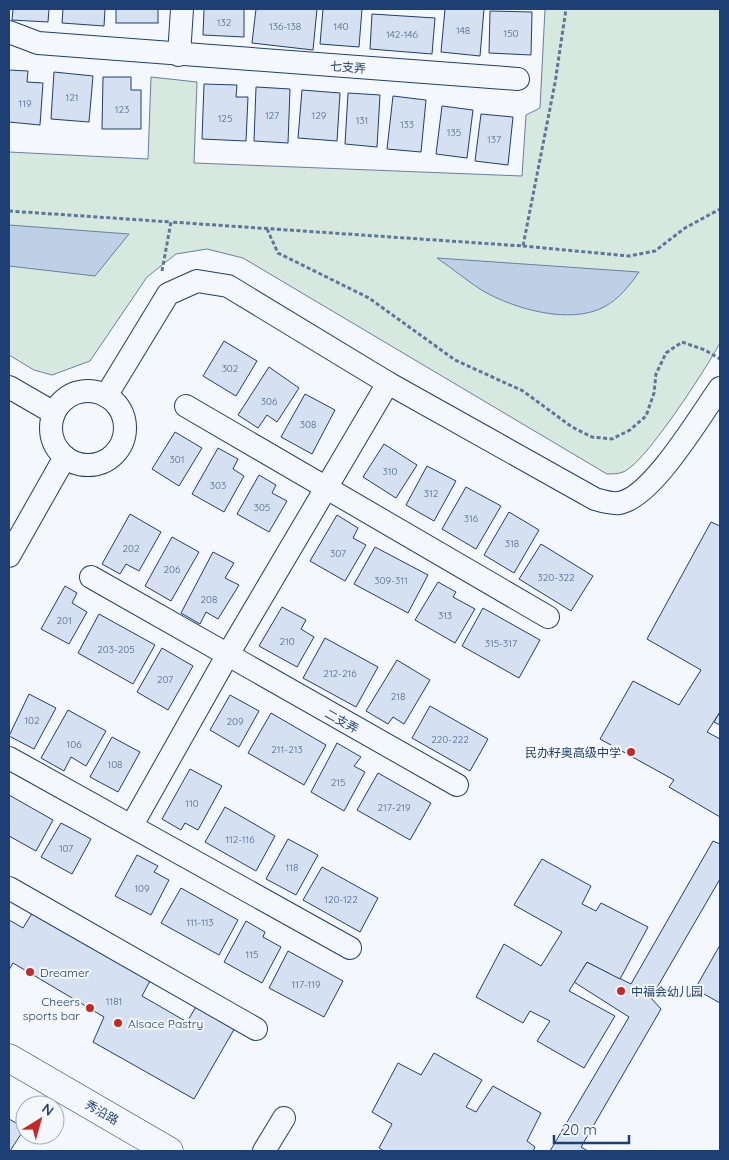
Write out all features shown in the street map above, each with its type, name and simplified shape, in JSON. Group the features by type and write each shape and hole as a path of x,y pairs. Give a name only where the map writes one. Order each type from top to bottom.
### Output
{"main road":[{"name":"秀沿路","path":"9,1058 169,1151"}],"street":[{"path":"179,55 182,9"},
{"name":"七支弄","path":"9,32 38,44 518,79"},
{"path":"106,396 168,294 197,281 228,286 388,383 596,499 618,503 639,494 660,472 720,388"},
{"path":"132,825 325,487 388,383"},
{"path":"9,387 54,413"},
{"path":"94,391 106,396 121,410 125,425 121,445 112,457 95,465 82,465 65,457 54,444 50,428 54,413 67,397 74,394 94,391"},
{"path":"186,406 548,617"},
{"path":"9,556 65,457"},
{"name":"二支弄","path":"91,576 228,656 457,785"},
{"path":"9,758 350,948"},
{"path":"9,888 256,1029"},
{"path":"264,1151 284,1118"}],"path":[{"path":"523,246 555,83 566,9"},
{"path":"9,211 523,246 629,256 655,251 685,228 720,209"},
{"path":"171,222 161,268 165,279 174,290"},
{"path":"267,229 278,254 369,298 455,360 523,391 572,427 592,438 612,438 630,430 646,416 654,393 656,374 666,353 682,342 705,350 720,359"}],"shaded area":[{"path":"545,9 720,9 720,343 675,414 660,434 646,452 623,472 607,474 243,258 207,249 176,254 147,277 90,361 52,375 34,370 9,355 9,152 148,159 151,77 197,82 194,163 522,176 526,115 540,108"}],"water":[{"path":"9,225 129,234 95,276 9,266"},
{"path":"437,258 639,272 619,296 604,307 575,315 559,315 526,309 496,298 477,287"}],"building":[{"path":"13,9 49,9 48,22 12,20"},
{"path":"63,9 105,9 104,26 62,23"},
{"path":"116,9 158,9 158,23 116,23"},
{"path":"204,9 244,9 244,37 203,35"},
{"path":"256,9 317,9 313,50 252,43"},
{"path":"323,9 362,9 359,47 320,44"},
{"path":"445,9 484,9 480,56 441,52"},
{"path":"490,11 532,12 531,55 489,53"},
{"path":"372,14 435,18 432,54 370,49"},
{"path":"9,70 28,71 27,82 43,83 40,125 9,122"},
{"path":"54,72 93,76 89,122 51,119"},
{"path":"103,77 131,77 131,90 141,90 141,129 102,129"},
{"path":"204,84 237,85 236,97 248,97 246,141 202,139"},
{"path":"256,87 290,89 288,143 254,141"},
{"path":"302,90 340,93 337,141 298,138"},
{"path":"348,93 380,95 377,147 345,144"},
{"path":"393,96 426,100 421,152 387,149"},
{"path":"442,106 473,110 467,158 436,154"},
{"path":"481,114 513,117 508,165 475,161"},
{"path":"224,341 257,361 236,396 203,376"},
{"path":"269,367 299,388 277,422 267,415 258,428 238,415"},
{"path":"305,394 335,410 312,454 281,437"},
{"path":"175,432 202,448 179,486 152,469"},
{"path":"384,444 417,465 396,498 363,477"},
{"path":"218,448 238,459 233,469 244,476 224,512 192,494"},
{"path":"427,466 456,481 434,521 406,505"},
{"path":"259,475 276,485 272,493 287,501 269,532 237,514"},
{"path":"466,487 501,506 476,549 442,529"},
{"path":"509,512 539,530 514,573 484,555"},
{"path":"130,514 161,532 139,571 126,564 120,574 102,564"},
{"path":"337,515 358,528 353,538 366,545 345,581 310,561"},
{"path":"711,522 720,526 720,712 707,732 720,739 720,817 669,787 674,780 600,739 633,681 679,705 701,670 647,639"},
{"path":"172,537 199,552 171,601 145,586"},
{"path":"541,544 593,576 571,611 519,579"},
{"path":"375,547 428,575 408,613 354,584"},
{"path":"213,552 234,563 225,578 239,585 218,619 206,612 200,624 181,613"},
{"path":"438,582 456,592 453,597 475,609 455,643 415,620"},
{"path":"65,586 77,593 72,603 87,612 69,644 41,629"},
{"path":"282,607 306,620 301,629 314,637 297,667 259,646"},
{"path":"483,608 540,640 519,678 462,646"},
{"path":"99,614 155,645 133,684 78,653"},
{"path":"325,638 378,667 356,707 303,678"},
{"path":"162,648 193,666 168,710 137,692"},
{"path":"397,660 430,680 404,724 393,717 388,724 366,711"},
{"path":"29,694 56,708 34,749 9,736"},
{"path":"230,695 259,711 239,747 210,730"},
{"path":"430,706 488,739 470,771 412,738"},
{"path":"68,710 106,731 86,766 71,757 64,771 41,758"},
{"path":"720,712 720,725 714,722"},
{"path":"271,713 326,745 304,785 248,753"},
{"path":"112,737 140,752 118,792 90,777"},
{"path":"337,743 361,757 354,766 365,772 344,811 311,792"},
{"path":"190,769 222,786 198,830 185,823 181,830 162,819"},
{"path":"378,773 431,803 410,840 357,810"},
{"path":"9,795 53,820 36,851 9,836"},
{"path":"225,807 275,836 256,871 205,842"},
{"path":"61,823 91,839 72,874 41,857"},
{"path":"288,839 318,855 296,895 266,879"},
{"name":"中福会幼儿园","path":"713,841 720,844 720,879 651,998 661,1009 581,1147 588,1151 550,1151 629,1017 574,982 587,962 631,984"},
{"path":"137,855 158,866 154,872 169,880 151,915 115,896"},
{"path":"542,859 591,886 582,904 596,911 601,903 648,927 620,979 587,962 569,991 615,1016 584,1068 537,1041 550,1021 530,1011 523,1023 476,997 504,944 541,966 562,932 514,905"},
{"path":"322,867 378,898 360,932 303,900"},
{"path":"181,888 238,920 219,955 161,923"},
{"path":"34,910 150,981 142,996 187,1022 197,1005 236,1026 194,1099 93,1042 104,1017 13,963 9,970 9,920 23,928"},
{"path":"246,921 265,932 263,937 281,947 262,983 224,962"},
{"path":"720,945 720,1003 695,989"},
{"path":"288,951 343,981 324,1017 269,988"},
{"path":"434,1053 482,1080 466,1107 476,1112 493,1086 541,1113 527,1141 535,1147 533,1151 384,1151 379,1148 392,1124 372,1112 398,1063 421,1075"},
{"path":"9,1119 15,1122 15,1143 9,1151"}],"place":[{"name":"民办籽奥高级中学","path":"631,752"},
{"name":"Dreamer","path":"30,972"},
{"name":"中福会幼儿园","path":"621,991"},
{"name":"Cheers sports bar","path":"90,1008"},
{"name":"Alsace Pastry","path":"118,1023"}]}
